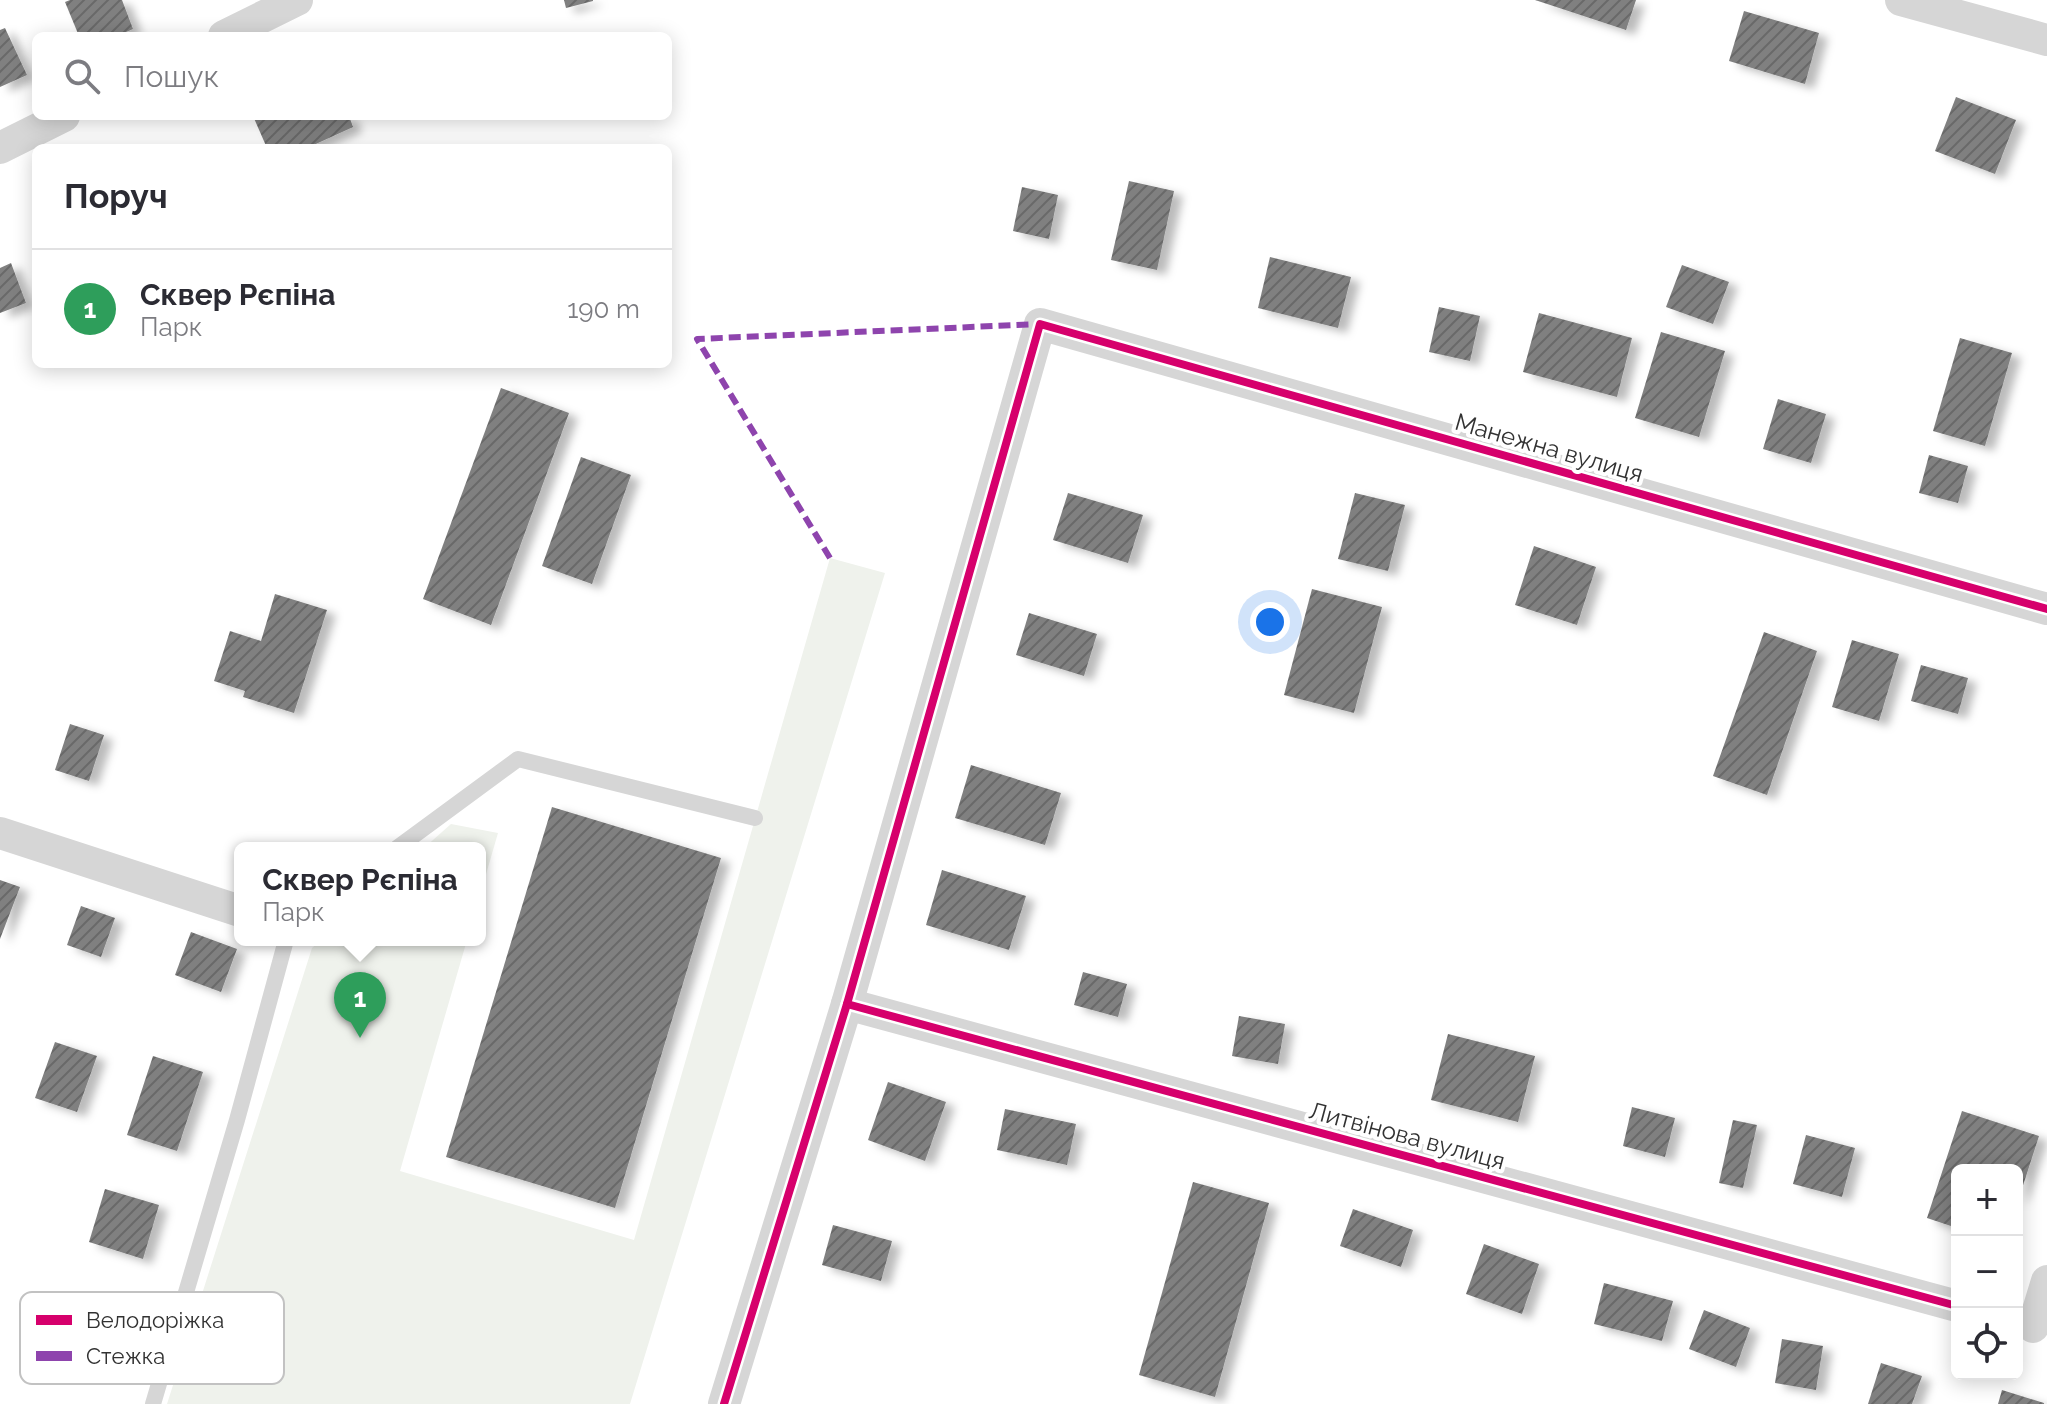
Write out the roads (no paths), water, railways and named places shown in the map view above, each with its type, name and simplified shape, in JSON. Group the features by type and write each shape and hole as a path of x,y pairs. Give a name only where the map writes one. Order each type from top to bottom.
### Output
{"street":[{"path":"232,32 297,0"},
{"path":"1901,0 2047,40"},
{"path":"0,148 56,120"},
{"name":"Манежна вулиця","path":"847,1004 1040,324 2047,609"},
{"path":"0,833 234,909"},
{"path":"724,1404 847,1004"},
{"name":"Литвінова вулиця","path":"847,1004 1951,1304"},
{"path":"2032,1327 2047,1281"}],"lane":[{"path":"405,842 518,759 755,818"},
{"path":"186,1292 284,946"},
{"path":"153,1404 159,1384"}],"place":[{"name":"Сквер Рєпіна","path":"360,1038"}]}
